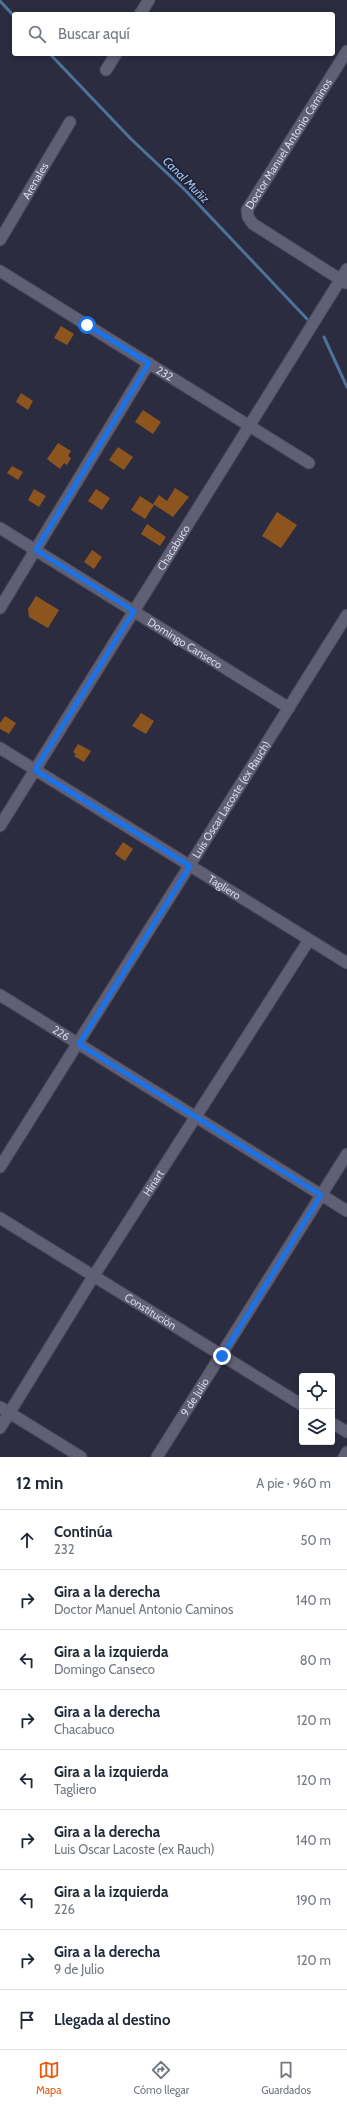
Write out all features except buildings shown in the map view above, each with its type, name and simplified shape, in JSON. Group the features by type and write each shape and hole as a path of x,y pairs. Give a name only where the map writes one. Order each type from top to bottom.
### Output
{"street":[{"path":"141,12 149,0"},
{"name":"Doctor Manuel Antonio Caminos","path":"344,281 253,224 248,217 247,210 347,51"},
{"path":"106,70 115,56"},
{"name":"Arenales","path":"0,240 70,122"},
{"name":"Chacabuco","path":"0,826 250,427 344,281 347,270"},
{"name":"232","path":"0,271 309,463"},
{"path":"0,608 149,363"},
{"name":"Domingo Canseco","path":"0,528 289,708"},
{"name":"Luis Oscar Lacoste (ex Rauch)","path":"0,1167 79,1044 347,615"},
{"name":"Tagliero","path":"0,748 347,963"},
{"name":"Hiriart","path":"0,1428 5,1410 94,1277 309,940"},
{"name":"226","path":"0,995 347,1211"},
{"name":"9 de Julio","path":"157,1457 222,1356 347,1154"},
{"name":"Constitución","path":"0,1218 299,1402"},
{"path":"5,1410 81,1457"},
{"path":"335,1425 347,1432"},
{"path":"344,1457 347,1452"}],"waterway":[{"name":"Canal Muñiz","path":"0,1 12,14"},
{"name":"Canal Muñiz","path":"52,56 131,139 186,191 308,320"},
{"name":"Canal Muñiz","path":"324,337 347,387"}],"route":[{"path":"87,325 149,363 36,550 134,611 35,770 190,866 79,1044 321,1195 222,1356"}]}
